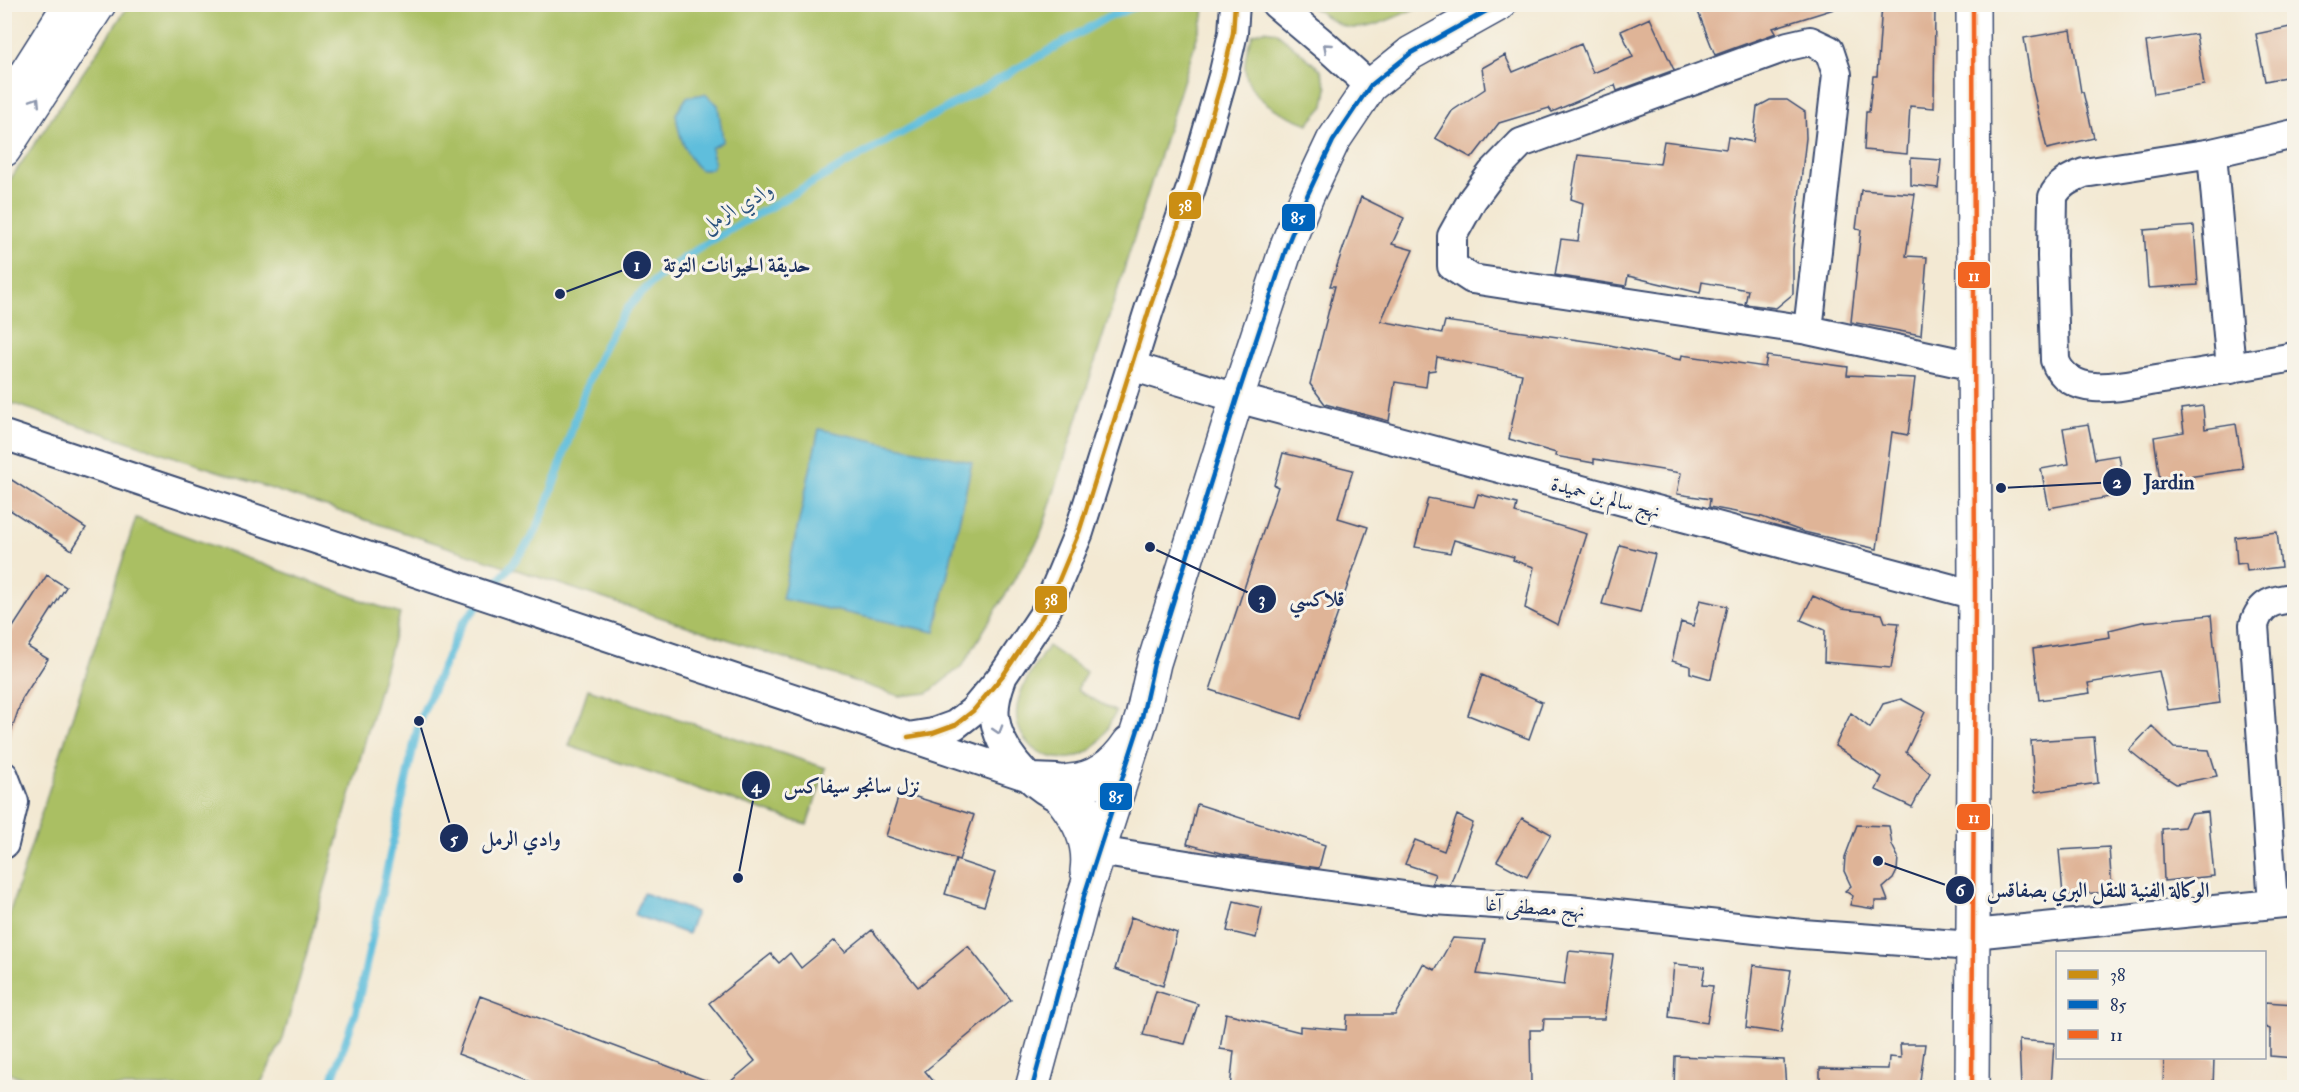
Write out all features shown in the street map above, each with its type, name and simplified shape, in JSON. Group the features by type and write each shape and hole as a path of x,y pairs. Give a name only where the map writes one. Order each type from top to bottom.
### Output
{"main road":[{"path":"8,126 70,4"},
{"path":"8,126 99,4"},
{"path":"1032,1088 1084,896 1142,717 1154,663 1237,398 1288,243 1307,196 1333,141 1370,86 1411,53 1499,4"},
{"path":"1972,1088 1975,595 1973,4"},
{"path":"1084,896 1088,864 1086,840 1066,790 1078,781 1100,773 1119,759 1142,717"}],"street":[{"path":"908,737 933,733 955,725 973,711 1004,674 1046,611 1078,532 1211,123 1233,33 1235,4"},
{"path":"1233,33 1254,16 1280,8 1370,86"},
{"path":"1808,330 1837,74 1829,50 1810,41 1788,46 1521,143 1492,173 1472,200 1452,236 1452,266 1472,279 1808,330 1974,366"},
{"path":"2295,134 2212,153 2085,173 2071,178 2055,192 2053,197 2052,256 2055,360 2058,368 2075,383 2094,387 2129,384 2295,357"},
{"path":"2212,153 2231,369"},
{"name":"نهج سالم بن حميدة","path":"1131,366 1237,398 1975,595"},
{"path":"4,435 1032,778"},
{"path":"2284,903 2254,625 2256,616 2273,600 2295,598"},
{"path":"1004,674 996,695 995,719 1001,741 1014,760 1051,794 1066,790 1114,804"},
{"path":"4,776 14,802 4,844"},
{"name":"نهج مصطفى آغا","path":"1098,851 1434,900 1570,909 1802,934 1973,940 2284,903"}],"green space":[{"path":"129,5 1204,5 1203,18 1040,537 963,665 928,693 899,696 5,401 5,187"},
{"path":"1309,5 1423,5 1375,25 1355,28 1336,23"},
{"path":"1264,30 1276,32 1321,70 1327,88 1324,106 1308,124 1265,102 1248,82 1245,68 1246,53 1253,34"},
{"path":"136,518 400,614 283,1039 259,1087 43,1087 5,1071 5,927"},
{"path":"1048,646 1086,672 1077,690 1116,712 1096,745 1086,753 1074,758 1049,756 1038,751 1028,743 1017,722 1018,700 1021,692"},
{"path":"588,689 826,768 807,825 569,746"}],"water":[{"path":"705,94 718,105 723,141 711,148 714,163 711,169 701,170 691,159 684,145 676,114 687,97"},
{"path":"819,429 972,462 935,632 782,599"},
{"path":"643,893 696,912 688,934 635,915"}],"building":[{"path":"1695,4 1833,4 1834,9 1773,28 1776,33 1715,55"},
{"path":"1882,4 1935,4 1934,108 1910,106 1907,154 1864,150 1866,112 1869,112 1873,76 1877,76"},
{"path":"1650,18 1674,70 1617,91 1615,85 1552,112 1549,108 1499,123 1472,158 1435,138 1452,111 1485,89 1482,68 1505,55 1513,72 1581,44 1593,73 1633,57 1621,31"},
{"path":"2295,26 2295,75 2265,81 2256,34"},
{"path":"2071,30 2081,92 2083,92 2094,138 2047,149 2031,81 2024,38"},
{"path":"2196,34 2204,85 2154,94 2146,42"},
{"path":"1770,100 1787,100 1805,112 1806,138 1793,249 1793,294 1776,308 1745,304 1748,290 1702,282 1700,293 1628,276 1626,286 1555,275 1561,239 1578,241 1583,203 1571,199 1578,155 1660,164 1664,141 1726,149 1728,137 1753,142 1757,107"},
{"path":"1911,158 1941,160 1938,188 1911,185"},
{"path":"1861,190 1915,194 1906,256 1927,257 1921,335 1851,322 1861,230 1856,229"},
{"path":"1361,197 1404,218 1392,244 1413,250 1381,321 1442,333 1445,321 1600,343 1681,360 1682,355 1765,367 1767,356 1848,367 1847,375 1915,378 1908,435 1892,432 1877,549 1804,532 1762,517 1709,507 1710,499 1677,494 1681,473 1594,459 1594,463 1555,456 1556,453 1509,439 1522,374 1437,357 1435,370 1428,371 1426,387 1395,382 1389,421 1325,404 1310,384 1335,286 1330,286"},
{"path":"2194,226 2198,285 2148,288 2144,230"},
{"path":"2203,406 2205,429 2236,424 2243,469 2160,481 2154,437 2184,432 2181,409"},
{"path":"2088,424 2095,459 2119,455 2126,494 2049,508 2041,469 2069,464 2063,428"},
{"path":"1283,453 1353,470 1338,518 1368,527 1301,719 1210,690 1278,487 1274,485"},
{"path":"4,475 86,528 72,550 4,506"},
{"path":"1478,494 1517,504 1515,513 1587,534 1558,625 1525,608 1534,567 1513,560 1514,557 1454,540 1450,553 1415,547 1428,498 1474,507"},
{"path":"2277,532 2281,567 2247,571 2246,563 2237,564 2235,537"},
{"path":"1620,545 1655,554 1640,613 1602,604"},
{"path":"47,575 66,587 28,647 48,659 22,699 8,741 4,741 4,641"},
{"path":"1813,596 1842,609 1882,614 1885,622 1899,623 1891,668 1824,662 1825,630 1801,620"},
{"path":"1700,600 1727,606 1711,679 1690,673 1690,666 1672,661 1681,622 1693,626"},
{"path":"2211,615 2220,703 2168,710 2159,671 2088,683 2090,693 2039,700 2033,649 2110,637 2109,630 2142,622"},
{"path":"1482,675 1542,702 1529,739 1468,715"},
{"path":"1901,699 1925,712 1906,752 1930,773 1912,807 1876,790 1882,777 1835,746 1851,713 1870,728 1883,704"},
{"path":"2152,726 2174,748 2209,750 2217,776 2176,784 2154,770 2129,750"},
{"path":"2094,737 2098,783 2035,792 2031,741"},
{"path":"900,792 974,815 959,860 886,836"},
{"path":"1197,804 1325,845 1319,868 1224,854 1187,844"},
{"path":"2208,812 2214,876 2164,881 2162,829 2184,827 2190,814"},
{"path":"1457,815 1473,823 1450,885 1432,883 1435,874 1405,864 1415,840 1444,851"},
{"path":"1522,818 1551,834 1527,877 1497,861"},
{"path":"1857,825 1889,826 1892,845 1898,857 1897,871 1893,879 1883,888 1888,901 1875,901 1875,909 1850,905 1853,896 1845,891 1851,886 1844,871 1845,857"},
{"path":"2109,847 2112,892 2063,895 2059,850"},
{"path":"956,860 995,873 984,906 945,894"},
{"path":"1234,901 1262,908 1256,938 1227,931"},
{"path":"1131,917 1177,933 1163,986 1115,969"},
{"path":"872,930 918,987 968,946 1011,1000 925,1071 939,1088 723,1088 755,1061 709,1003 771,954 779,963 790,953 801,968 835,940 845,952"},
{"path":"1453,938 1485,940 1477,974 1564,985 1569,951 1613,955 1604,1019 1544,1019 1543,1030 1530,1030 1531,1083 1481,1088 1230,1088 1234,1051 1220,1049 1226,1013 1300,1032 1300,1026 1346,1030 1347,1015 1395,1015 1423,964 1435,970"},
{"path":"1674,964 1705,967 1702,985 1713,986 1707,1023 1669,1017"},
{"path":"1753,965 1791,970 1781,1033 1746,1028"},
{"path":"1156,991 1198,1004 1185,1044 1143,1035"},
{"path":"480,996 721,1086 720,1088 548,1088 458,1054"},
{"path":"2266,1002 2295,1004 2295,1058 2270,1056 2270,1029 2266,1027"},
{"path":"2019,1040 2054,1043 2051,1088 2021,1088"},
{"path":"1900,1044 1925,1044 1919,1088 1820,1088 1820,1068 1888,1069 1889,1057 1901,1058"},
{"path":"1675,1056 1784,1060 1786,1088 1674,1088"},
{"path":"2164,1059 2214,1059 2213,1088 2163,1088"}],"waterway":[{"name":"وادي الرمل","path":"489,592 521,553 536,530 584,394 607,341 622,316 654,281 696,250 822,177 1102,20 1141,4"},
{"name":"وادي الرمل","path":"329,1088 356,1012 419,721 461,625 482,601"}],"transit line":[{"name":"38","path":"908,737 933,733 955,725 973,711 1004,674 1046,611 1079,532 1149,310 1192,185 1223,76 1233,33 1235,4"},
{"name":"85","path":"1032,1088 1084,896 1142,717 1154,663 1237,398 1288,243 1307,196 1333,141 1370,86 1411,53 1499,4"},
{"name":"11","path":"1972,1088 1975,595 1973,4"}],"place":[{"name":"حديقة الحيوانات التوتة","path":"560,294"},
{"name":"Jardin","path":"2001,488"},
{"name":"قلاكسي","path":"1150,547"},
{"name":"وادي الرمل","path":"419,721"},
{"name":"الوكالة الفنية للنقل البري بصفاقس","path":"1878,861"},
{"name":"نزل سانجو سيفاكس","path":"738,878"}]}
